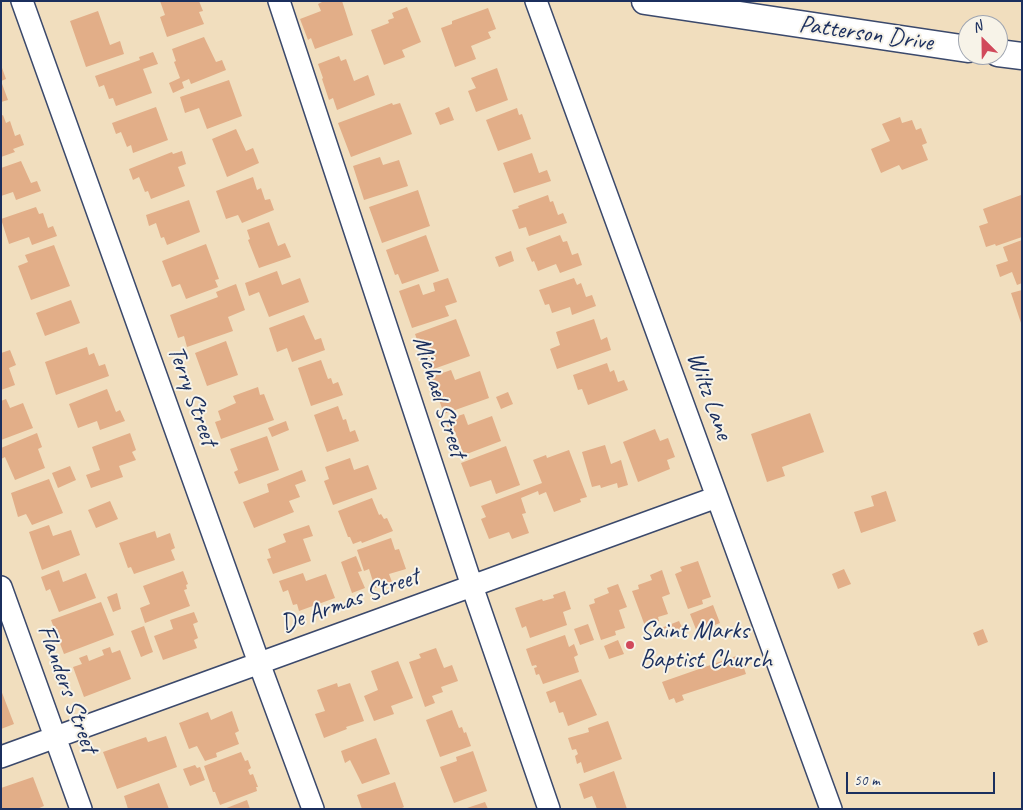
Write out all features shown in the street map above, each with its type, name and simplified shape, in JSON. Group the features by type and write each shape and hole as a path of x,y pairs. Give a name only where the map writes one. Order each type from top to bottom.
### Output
{"street":[{"name":"Terry Street","path":"22,1 313,809"},
{"name":"Michael Street","path":"279,1 472,586 549,809"},
{"name":"Wiltz Lane","path":"536,1 831,809"},
{"name":"Patterson Drive","path":"645,1 958,47"},
{"path":"1008,54 1022,56"},
{"name":"De Armas Street","path":"1,757 717,497"},
{"name":"Flanders Street","path":"1,587 81,809"}],"building":[{"path":"160,1 199,1 203,11 199,12 204,24 167,37 160,17 165,15"},
{"path":"324,1 342,1 353,35 315,49 311,38 308,40 300,19 321,11 318,4"},
{"path":"407,7 421,42 402,50 405,57 384,65 371,30 389,23 388,20 394,18 392,13"},
{"path":"488,8 496,29 488,32 491,38 471,46 476,59 455,67 441,28 452,24 452,21"},
{"path":"98,11 110,45 120,41 124,54 86,67 70,21"},
{"path":"204,37 216,62 222,60 226,70 191,84 189,79 182,82 184,88 173,93 169,83 180,78 174,62 176,61 172,49"},
{"path":"153,52 158,64 143,69 152,93 116,106 113,98 109,99 104,85 99,87 95,76 140,60 139,57"},
{"path":"339,56 341,61 346,59 354,81 368,75 375,95 337,110 333,98 329,100 318,64"},
{"path":"1,65 6,79 1,81"},
{"path":"497,68 508,100 476,112 468,91 476,88 471,78"},
{"path":"229,80 242,116 207,129 199,108 185,113 180,97"},
{"path":"1,81 8,100 1,102"},
{"path":"392,103 393,105 400,103 412,134 351,157 338,123"},
{"path":"156,107 168,140 133,153 131,145 127,147 121,132 116,134 112,123"},
{"path":"449,107 454,120 440,125 435,113"},
{"path":"517,108 519,115 522,114 531,139 498,151 486,120"},
{"path":"3,115 6,123 10,121 15,136 20,134 24,145 13,149 15,152 1,157 1,116"},
{"path":"900,117 902,123 912,120 916,130 921,128 927,143 922,145 928,160 902,170 899,165 881,173 871,149 890,141 882,124"},
{"path":"236,129 246,151 253,148 259,163 227,177 212,139"},
{"path":"182,151 186,164 178,167 185,186 151,199 148,191 145,192 139,177 133,180 129,169 172,152 173,154"},
{"path":"532,153 539,173 547,170 551,181 514,193 503,163"},
{"path":"380,157 383,165 399,160 408,186 364,200 353,166"},
{"path":"21,161 31,183 37,181 41,191 16,200 13,192 1,196 1,168"},
{"path":"253,177 257,190 261,188 265,200 270,199 274,210 242,223 238,215 226,219 216,191"},
{"path":"418,190 430,226 382,243 369,207"},
{"path":"548,195 550,202 553,201 558,215 563,213 567,223 529,236 526,227 519,229 512,210"},
{"path":"1021,195 1022,237 996,246 995,244 986,247 979,226 988,223 983,209"},
{"path":"189,200 200,232 167,245 164,237 161,238 156,223 149,226 146,215"},
{"path":"36,207 39,214 43,213 48,228 53,226 57,236 32,245 29,237 9,244 1,219"},
{"path":"269,222 278,246 285,243 291,257 259,268 248,240 250,239 247,230"},
{"path":"426,235 439,271 402,284 398,274 395,275 386,250"},
{"path":"560,235 563,242 567,241 572,255 578,253 582,265 560,273 556,264 538,271 526,248"},
{"path":"1022,240 1022,283 1017,285 1012,272 1000,277 996,265 1008,261 1003,247"},
{"path":"206,244 219,279 215,280 218,287 186,299 180,284 172,287 162,261"},
{"path":"54,245 70,286 31,300 18,266 28,262 25,255"},
{"path":"511,251 514,261 499,267 495,257"},
{"path":"277,271 282,285 300,278 309,302 269,317 259,292 249,296 245,283"},
{"path":"448,278 457,302 445,306 449,316 412,328 399,291 419,284 423,295 435,291 433,283"},
{"path":"574,278 577,285 581,283 586,297 592,295 596,306 572,315 570,307 552,313 549,304 545,305 539,290"},
{"path":"236,284 245,310 228,317 233,331 187,347 184,336 178,338 170,315 218,297 216,292"},
{"path":"1022,290 1022,323 1021,323 1011,293"},
{"path":"71,300 80,323 45,336 36,313"},
{"path":"304,315 315,340 321,338 325,350 292,362 287,348 277,352 269,328"},
{"path":"456,319 470,356 428,371 415,334"},
{"path":"594,319 601,340 607,337 611,350 557,369 550,349 560,345 556,332"},
{"path":"226,341 238,375 207,386 195,353"},
{"path":"87,347 89,355 94,353 99,366 105,364 109,376 56,395 45,362"},
{"path":"10,350 16,365 9,368 15,385 1,390 1,353"},
{"path":"321,360 328,379 331,378 333,384 338,382 343,395 311,406 298,368"},
{"path":"607,363 610,372 614,370 618,382 624,380 628,390 588,405 582,389 578,390 573,375"},
{"path":"451,370 455,380 480,371 489,398 444,414 431,377"},
{"path":"258,387 260,395 264,394 274,420 221,439 215,422 221,420 218,411 236,403 233,396"},
{"path":"107,389 116,412 120,410 125,421 100,430 97,421 78,428 69,404"},
{"path":"508,392 513,404 501,409 496,397"},
{"path":"6,399 10,408 23,403 33,428 1,440 1,401"},
{"path":"338,406 343,420 346,419 350,432 355,430 359,441 327,452 314,415"},
{"path":"810,413 824,452 782,467 785,476 767,482 751,434"},
{"path":"464,414 468,425 492,416 501,441 464,455 455,432 450,433 445,420"},
{"path":"286,421 289,430 272,437 268,428"},
{"path":"655,429 660,441 668,438 675,457 667,460 670,469 638,482 623,442"},
{"path":"37,433 42,447 38,449 45,468 15,480 5,457 1,459 1,448"},
{"path":"130,433 136,450 132,452 136,460 119,466 123,477 91,488 86,475 100,470 92,447"},
{"path":"267,436 279,470 239,484 234,472 238,470 230,449"},
{"path":"605,445 611,464 621,460 628,485 618,488 617,483 601,488 600,485 592,487 582,452"},
{"path":"506,446 520,485 496,494 491,480 470,487 461,463"},
{"path":"569,450 587,497 580,499 581,502 554,512 546,492 539,495 538,491 521,498 526,513 522,514 529,533 512,539 509,532 489,539 481,519 486,517 481,506 542,483 533,460 546,455 547,458"},
{"path":"350,458 354,470 368,465 377,489 333,505 324,481 329,479 325,467"},
{"path":"70,466 76,480 58,488 52,473"},
{"path":"302,470 306,481 295,485 300,497 289,501 294,512 254,528 243,502 269,492 267,484"},
{"path":"49,479 63,513 32,525 26,514 18,517 11,493"},
{"path":"886,491 896,521 861,533 854,512 874,506 871,496"},
{"path":"372,498 379,515 381,514 384,519 387,518 393,531 362,543 361,541 353,544 350,537 348,537 338,511"},
{"path":"110,501 118,519 96,528 88,510"},
{"path":"49,525 53,536 71,530 80,555 42,570 29,532"},
{"path":"309,525 313,536 303,539 311,561 273,574 267,559 271,558 268,549 286,542 283,534"},
{"path":"155,531 157,538 170,533 175,548 171,550 175,560 134,574 131,567 128,568 119,543"},
{"path":"391,538 395,550 399,549 406,569 389,574 392,582 375,588 369,569 364,571 357,550"},
{"path":"356,556 362,571 358,572 365,588 352,593 341,562"},
{"path":"698,561 711,597 702,600 703,604 688,609 675,574 682,571 680,567"},
{"path":"844,569 851,584 838,589 832,574"},
{"path":"59,570 63,582 86,573 96,598 59,612 50,589 46,591 41,577"},
{"path":"662,570 670,594 662,597 668,614 658,617 659,621 645,626 632,591 639,589 638,585 652,580 650,575"},
{"path":"183,571 188,584 186,585 187,589 184,590 190,606 145,623 140,608 150,604 143,586"},
{"path":"303,573 306,581 326,574 335,598 299,611 297,604 293,605 288,590 283,592 279,581"},
{"path":"618,584 627,607 619,610 625,628 615,631 616,635 601,640 589,605 595,603 594,599 609,593 607,588"},
{"path":"565,591 571,609 563,612 567,625 530,638 526,626 522,628 515,608 542,599 543,601 554,598 553,595"},
{"path":"117,593 121,609 113,612 107,597"},
{"path":"101,602 114,635 64,654 51,620"},
{"path":"713,605 720,623 697,632 690,614"},
{"path":"194,612 198,622 193,624 198,638 194,640 197,648 163,660 154,636 173,629 170,620"},
{"path":"679,621 684,631 665,639 661,628"},
{"path":"588,624 594,640 580,645 574,629"},
{"path":"144,626 153,652 141,657 131,631"},
{"path":"983,629 988,642 978,646 973,633"},
{"path":"565,635 569,647 574,644 578,655 574,657 579,672 543,684 539,674 536,675 534,668 537,667 536,665 532,666 526,649"},
{"path":"618,640 624,654 609,659 604,646"},
{"path":"110,647 112,653 120,650 131,679 84,697 73,667 82,664 79,658 87,655 89,661 104,655 102,650"},
{"path":"436,648 444,668 452,665 458,681 441,687 443,692 432,696 435,703 425,707 409,662 421,658 419,654"},
{"path":"739,655 742,662 746,660 748,667 744,668 746,674 682,695 684,700 676,703 674,698 669,700 662,682"},
{"path":"398,661 413,698 391,706 394,714 374,721 364,696 378,690 371,671"},
{"path":"581,679 597,715 568,726 563,712 559,713 555,701 550,703 546,692"},
{"path":"337,683 338,687 350,683 364,721 346,727 347,729 324,738 315,714 325,711 317,690"},
{"path":"1,690 14,724 1,729"},
{"path":"452,710 459,728 462,727 464,733 466,732 471,746 440,757 426,720"},
{"path":"232,711 239,731 235,733 239,744 216,753 217,757 205,761 197,746 189,749 179,723 208,712 211,720"},
{"path":"608,721 622,759 584,773 581,762 577,764 575,756 578,754 576,749 572,750 568,738 589,732 588,728"},
{"path":"166,736 177,767 117,789 103,752 146,737 148,742"},
{"path":"376,738 390,774 362,784 350,760 345,763 341,751"},
{"path":"473,751 487,791 454,803 440,767 457,761 456,757"},
{"path":"241,752 245,761 248,760 251,768 248,770 250,775 253,774 258,787 256,787 257,791 220,805 215,792 213,792 204,766"},
{"path":"195,765 197,768 200,767 205,780 190,786 183,769"},
{"path":"614,771 627,809 597,809 592,796 584,799 579,784"},
{"path":"33,777 44,806 37,809 1,809 1,788"},
{"path":"395,782 404,807 400,809 362,809 357,795"},
{"path":"159,783 169,809 128,809 124,796"},
{"path":"247,800 250,809 224,809"},
{"path":"485,802 488,809 467,809 467,808"}],"place":[{"name":"Saint Marks Baptist Church","path":"630,645"}]}
